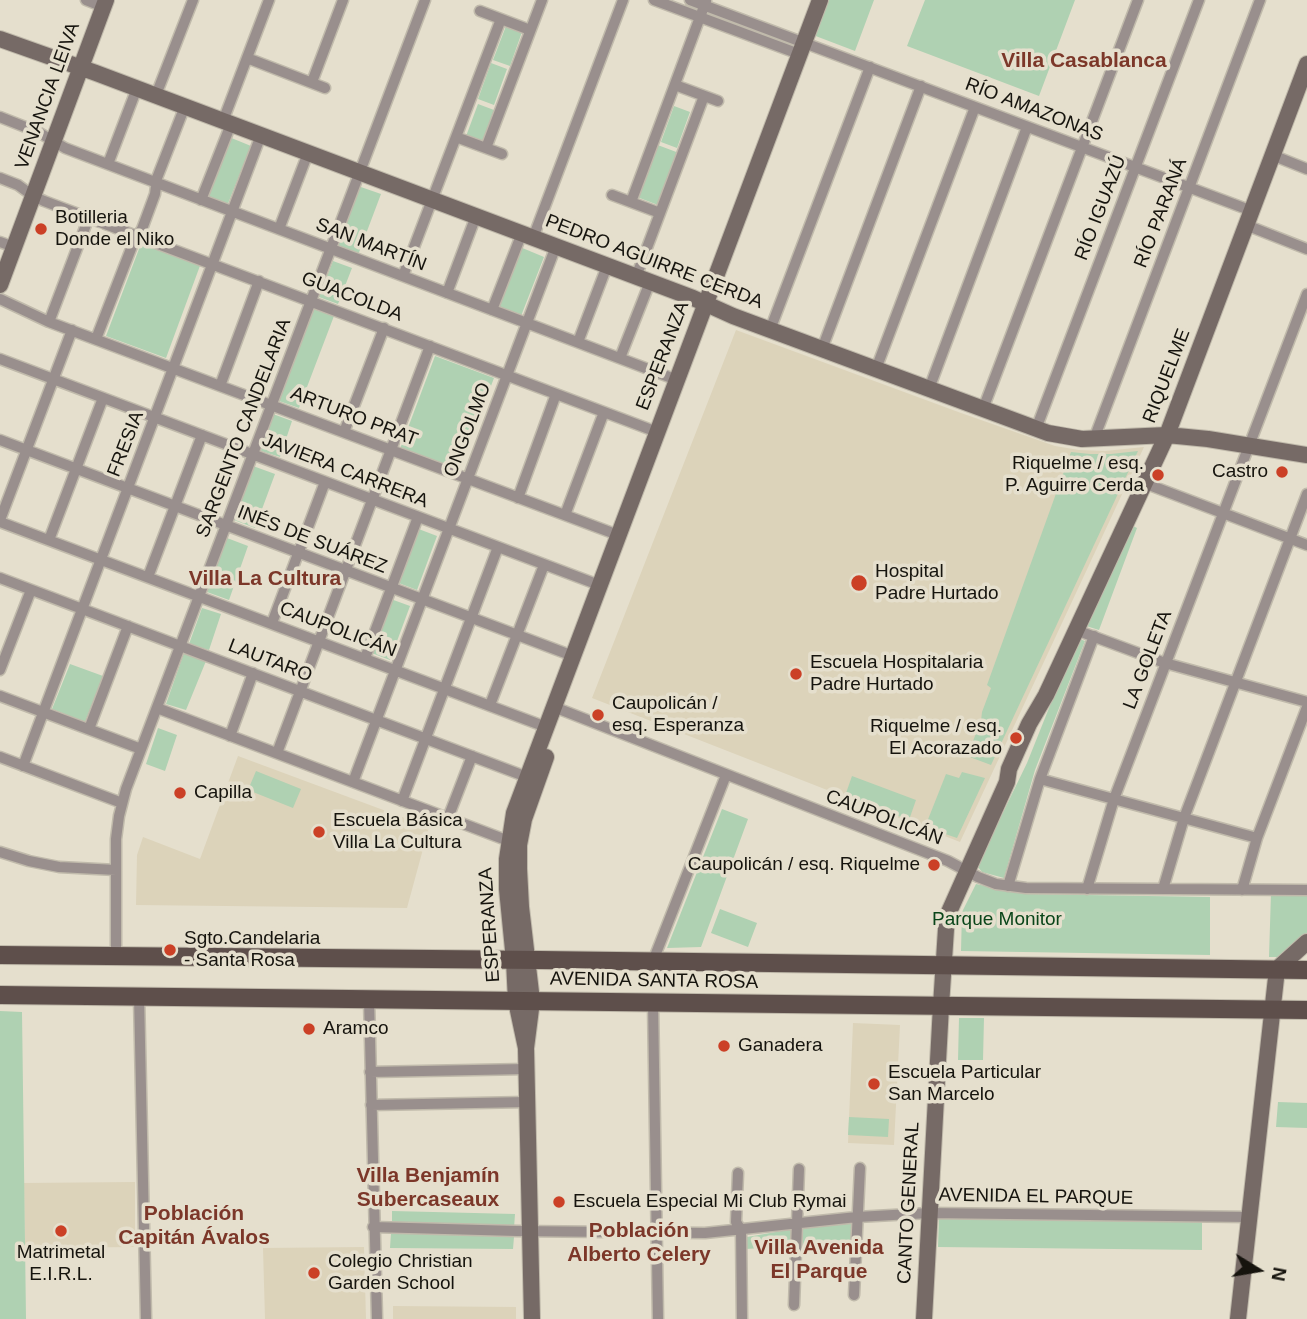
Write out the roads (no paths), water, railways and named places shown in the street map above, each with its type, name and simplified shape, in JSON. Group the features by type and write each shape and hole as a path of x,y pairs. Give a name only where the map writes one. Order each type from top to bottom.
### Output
{"main road":[{"name":"AVENIDA SANTA ROSA","path":"0,955 1307,970"},
{"name":"AVENIDA SANTA ROSA","path":"0,995 1307,1010"}],"street":[{"path":"86,0 105,3"},
{"path":"156,95 192,0"},
{"path":"201,200 247,58 269,0"},
{"path":"312,82 343,0"},
{"name":"SARGENTO CANDELARIA","path":"116,956 117,827 122,803 425,0"},
{"path":"486,148 542,0"},
{"path":"492,310 527,236 623,0"},
{"path":"654,0 802,48"},
{"path":"690,0 706,3 802,48"},
{"name":"ESPERANZA","path":"532,1319 526,1048 514,813 820,0"},
{"path":"983,409 1138,0"},
{"name":"RÍO IGUAZÚ","path":"1036,429 1199,0"},
{"name":"RÍO PARANÁ","path":"1094,439 1260,0"},
{"name":"VENANCIA LEIVA","path":"0,285 7,244 33,196 105,3"},
{"path":"631,202 706,3"},
{"path":"480,11 530,30"},
{"path":"403,276 501,19"},
{"name":"PEDRO AGUIRRE CERDA","path":"0,39 156,95 1036,429 1069,438 1167,435 1307,455"},
{"name":"RÍO AMAZONAS","path":"802,48 870,67 1189,188 1307,249"},
{"path":"247,58 325,88"},
{"name":"RIQUELME","path":"945,964 949,912 1007,782 1011,763 1046,695 1167,435 1272,155 1302,92 1307,64"},
{"path":"770,330 870,67"},
{"path":"675,85 718,101"},
{"path":"822,349 921,86"},
{"path":"108,164 137,88"},
{"path":"621,358 660,213 704,96"},
{"path":"96,340 134,241 142,229 155,194 157,178 185,106"},
{"path":"876,369 975,107"},
{"name":"SAN MARTÍN","path":"0,117 38,131 65,148 677,380"},
{"path":"929,389 1027,127"},
{"name":"FRESIA","path":"23,766 261,135"},
{"path":"456,137 502,154"},
{"path":"279,229 308,153"},
{"path":"1272,155 1307,169"},
{"name":"GUACOLDA","path":"0,178 18,185 33,196 657,432"},
{"path":"612,195 660,213"},
{"path":"447,293 476,216"},
{"path":"49,322 89,217"},
{"name":"ONGOLMO","path":"353,782 556,246"},
{"path":"578,342 607,266"},
{"path":"220,386 259,281"},
{"name":"LA GOLETA","path":"1087,889 1114,799 1307,294"},
{"name":"ARTURO PRAT","path":"0,299 96,340 618,535"},
{"path":"344,432 384,328"},
{"path":"0,521 72,330"},
{"path":"277,753 430,346"},
{"name":"JAVIERA CARRERA","path":"0,359 600,585"},
{"path":"518,498 556,394"},
{"path":"49,540 103,398"},
{"path":"565,515 604,412"},
{"path":"148,577 202,435"},
{"name":"INÉS DE SUÁREZ","path":"0,440 573,656"},
{"path":"272,623 325,482"},
{"path":"1144,484 1307,545"},
{"path":"1163,889 1184,818 1307,494"},
{"path":"365,658 418,517"},
{"name":"CAUPOLICÁN","path":"0,521 546,727"},
{"path":"402,801 498,547"},
{"path":"490,705 544,565"},
{"name":"LAUTARO","path":"0,578 527,777"},
{"path":"0,670 31,590"},
{"path":"89,729 128,626"},
{"path":"1076,630 1166,663 1307,705 1257,838 1242,890"},
{"path":"1008,886 1040,779 1094,636"},
{"path":"230,736 253,673"},
{"path":"0,696 141,749"},
{"name":"CAUPOLICÁN","path":"554,707 948,861 978,877 1008,886 1307,890"},
{"path":"157,708 514,843"},
{"name":"ESPERANZA","path":"514,843 548,749 546,727"},
{"path":"448,818 472,756"},
{"path":"0,757 122,803"},
{"path":"653,961 726,775"},
{"path":"1040,779 1257,838"},
{"path":"0,852 59,867 116,870"},
{"path":"1238,1319 1277,969 1307,942"},
{"name":"CANTO GENERAL","path":"924,1319 945,964"},
{"path":"139,996 146,1319"},
{"path":"369,999 377,1319"},
{"path":"653,1002 658,1319"},
{"path":"370,1072 526,1069"},
{"path":"371,1105 527,1102"},
{"path":"854,1295 860,1168"},
{"path":"794,1305 799,1170"},
{"path":"738,1172 736,1222 741,1230 742,1319"},
{"name":"AVENIDA EL PARQUE","path":"373,1227 705,1233 857,1217 929,1213 1249,1217"}],"place":[{"name":"Botilleria Donde el Niko","path":"41,229"},
{"name":"Castro","path":"1282,472"},
{"name":"Riquelme / esq. P. Aguirre Cerda","path":"1158,475"},
{"name":"Hospital Padre Hurtado","path":"859,583"},
{"name":"Escuela Hospitalaria Padre Hurtado","path":"796,674"},
{"name":"Caupolicán / esq. Esperanza","path":"598,715"},
{"name":"Riquelme / esq. El Acorazado","path":"1016,738"},
{"name":"Capilla","path":"180,793"},
{"name":"Escuela Básica Villa La Cultura","path":"319,832"},
{"name":"Caupolicán / esq. Riquelme","path":"934,865"},
{"name":"Sgto.Candelaria - Santa Rosa","path":"170,950"},
{"name":"Aramco","path":"309,1029"},
{"name":"Ganadera","path":"724,1046"},
{"name":"Escuela Particular San Marcelo","path":"874,1084"},
{"name":"Escuela Especial Mi Club Rymai","path":"559,1202"},
{"name":"Matrimetal E.I.R.L.","path":"61,1231"},
{"name":"Colegio Christian Garden School","path":"314,1273"}],"district":[{"name":"Villa Casablanca","path":"1084,61"},
{"name":"Villa La Cultura","path":"265,579"},
{"name":"Villa Benjamín Subercaseaux","path":"428,1188"},
{"name":"Población Capitán Ávalos","path":"194,1226"},
{"name":"Población Alberto Celery","path":"639,1243"},
{"name":"Villa Avenida El Parque","path":"819,1260"}],"park label":[{"name":"Parque Monitor","path":"997,920"}]}
